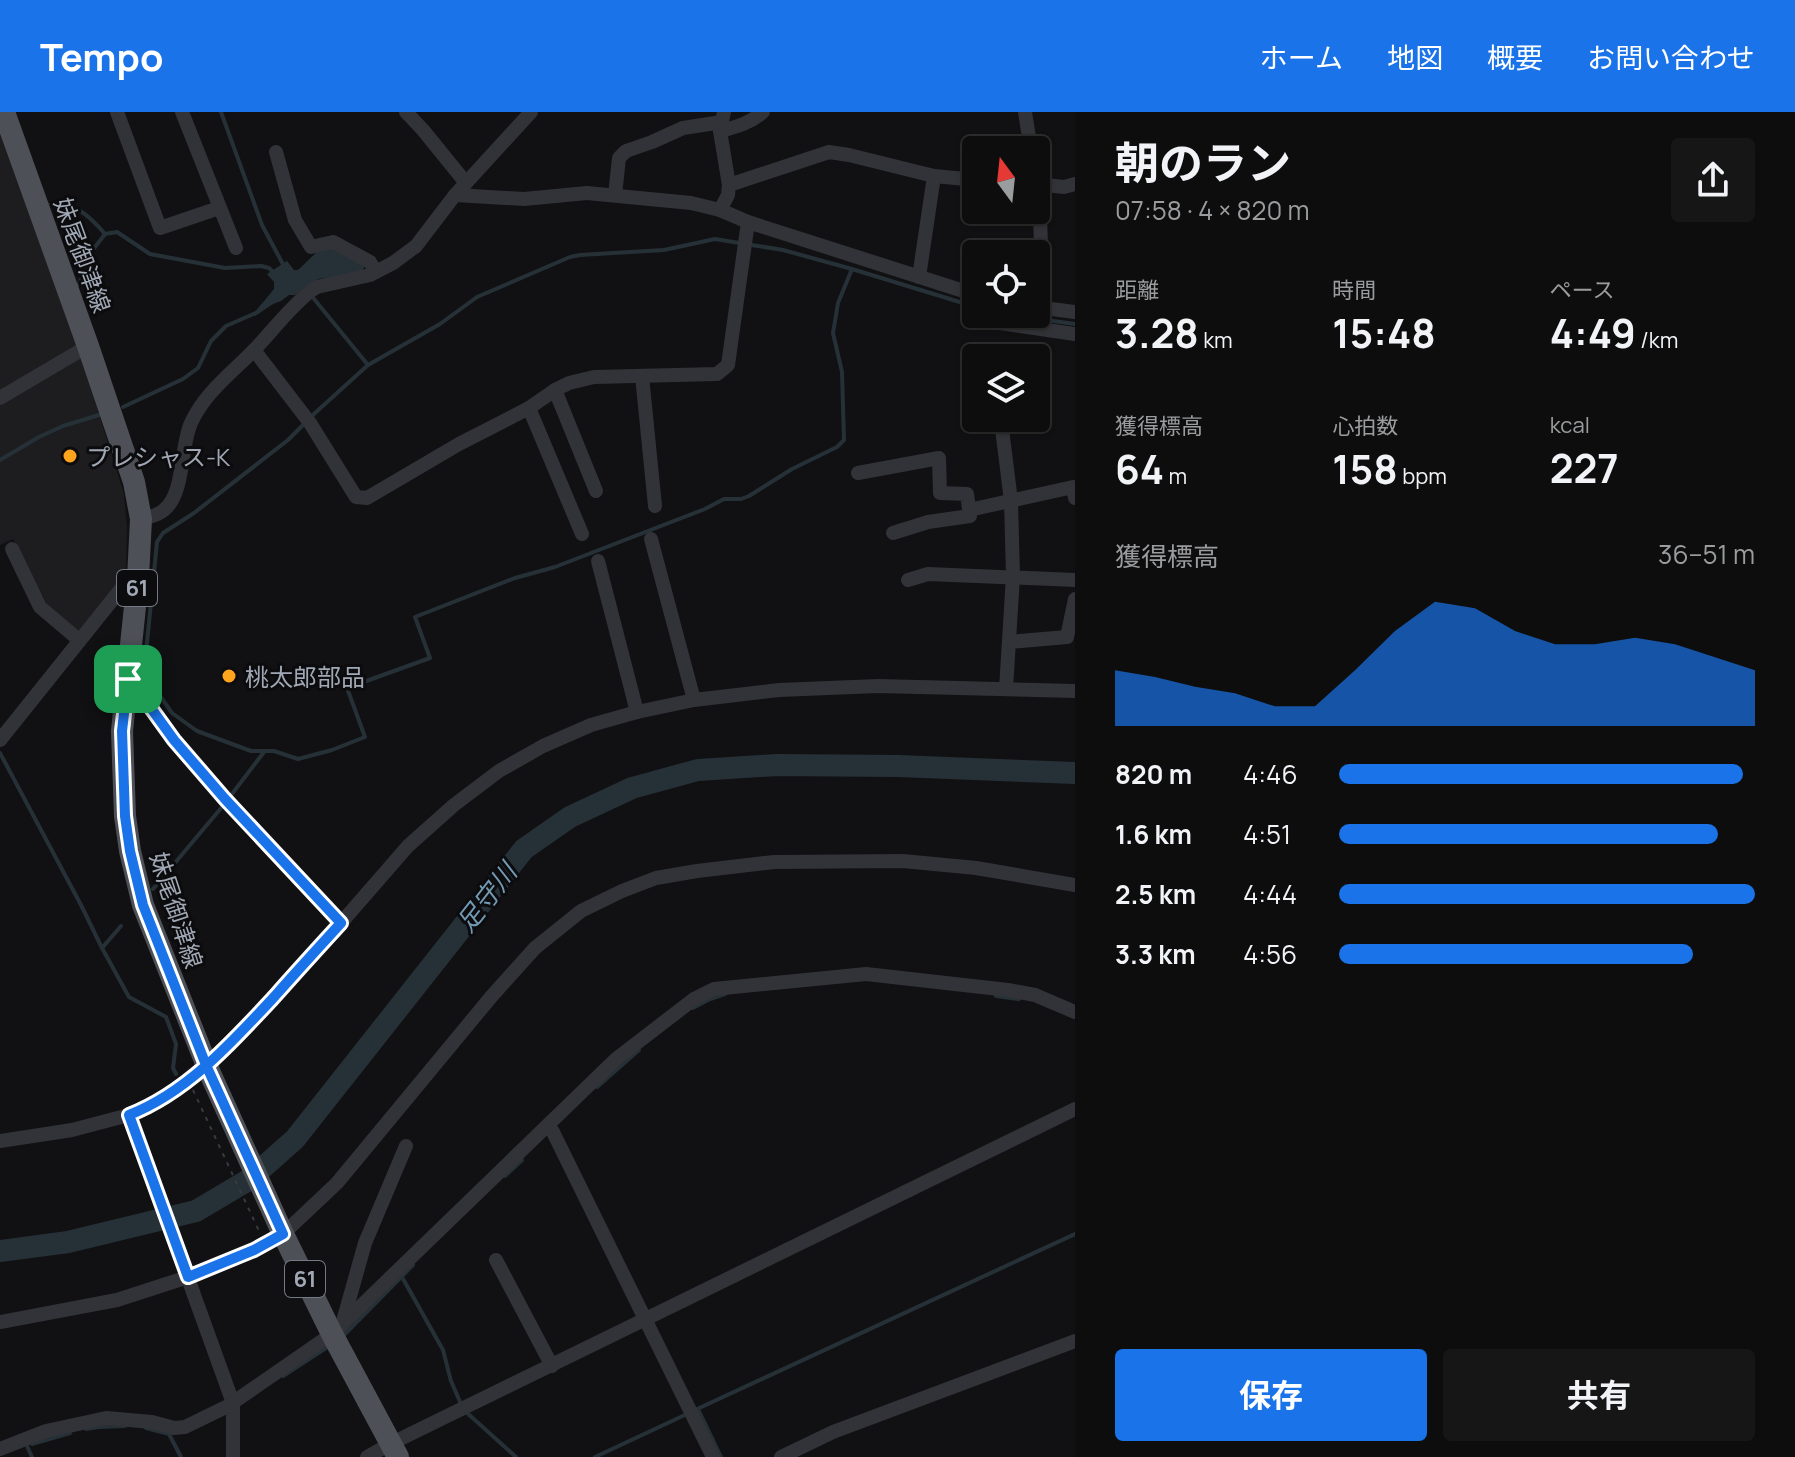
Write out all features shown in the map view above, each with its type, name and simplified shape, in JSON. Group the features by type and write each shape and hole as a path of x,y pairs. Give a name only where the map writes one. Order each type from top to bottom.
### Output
{"main road":[{"name":"妹尾御津線","path":"4,112 134,482 141,519 122,731 125,816 143,905 274,1231 336,1335 394,1450"}],"street":[{"path":"117,112 160,228 219,208"},
{"path":"182,112 236,248"},
{"path":"406,112 466,183"},
{"path":"141,519 165,510 175,493 190,425 215,387 308,292 376,272 416,246 455,195 531,112"},
{"path":"615,195 619,158 626,151 683,128 722,122 739,127 763,112"},
{"path":"1025,112 1029,136"},
{"path":"720,210 728,195 729,185 722,122"},
{"path":"276,152 295,220 311,247 333,242 370,262 376,272"},
{"path":"729,185 829,152 934,176 962,179"},
{"path":"919,277 934,176"},
{"path":"1050,184 1064,187 1075,184"},
{"path":"455,195 524,199 587,193 691,203 720,210 747,229 962,291"},
{"path":"254,350 307,419 356,497 367,498 569,383 594,377 717,374 728,365 747,229"},
{"path":"1050,309 1075,312"},
{"path":"1034,328 1075,334"},
{"path":"0,398 88,346"},
{"path":"642,376 655,506"},
{"path":"555,390 596,491"},
{"path":"529,408 582,534"},
{"path":"1002,432 1011,501 1013,576 1006,689"},
{"path":"858,473 939,458 940,493 967,494 970,516 928,522 893,533"},
{"path":"969,510 1073,487 1075,498"},
{"path":"651,539 694,700"},
{"path":"12,549 40,607 79,640"},
{"path":"598,561 637,712"},
{"path":"908,580 928,574 1075,580"},
{"path":"0,740 121,589 138,578"},
{"path":"1009,642 1067,637 1074,609"},
{"path":"128,679 226,801 341,923"},
{"path":"0,1141 72,1130 129,1115 149,1107 208,1068 408,846 499,771 543,746 591,725 694,700 779,690 878,686 1075,691"},
{"path":"0,1322 117,1300 254,1250 337,1183 535,948 581,911 622,891 656,878 774,862 903,861 976,868 1075,885"},
{"path":"0,1449 46,1431 106,1418 152,1422 174,1428 185,1427 233,1407 336,1335 550,1129 616,1059 694,999 714,989 866,974 1008,990 1035,995 1075,1012"},
{"path":"367,1457 394,1450 463,1409 1075,1109"},
{"path":"129,1115 135,1132"},
{"path":"550,1129 713,1457"},
{"path":"336,1335 365,1243 406,1146"},
{"path":"496,1260 552,1366"},
{"path":"186,1273 233,1407 233,1457"},
{"path":"781,1457 833,1432 1075,1341"}],"path":[{"path":"191,1086 274,1231"},
{"path":"135,1132 186,1273"}],"shaded area":[{"path":"0,128 83,363 124,494 126,575 82,629 74,631 51,612 13,539 0,545"},
{"path":"331,247 365,265 362,273 318,279 255,316 254,313 274,289 274,282 267,274 287,261 294,270 298,270 319,250"}],"waterway":[{"path":"221,112 262,225 285,268"},
{"path":"48,205 81,211 105,234 117,232 150,254 225,268 261,266 274,273"},
{"path":"78,285 89,255 105,234"},
{"path":"310,294 368,365 440,324 477,297 570,257 664,250 715,239 783,250 962,303"},
{"path":"368,365 288,440 194,513 163,533 157,542 144,673 172,713 197,731 251,751 274,751 298,759 365,737 347,688 430,658 415,617 515,578 555,567 724,499 749,496 792,469 837,447 844,440 842,372 833,333 838,303 852,269"},
{"path":"123,407 183,379 198,368 211,341 226,326 258,312"},
{"path":"1050,320 1075,324"},
{"path":"0,460 63,426 99,415"},
{"path":"153,889 264,752"},
{"path":"0,753 129,997 166,1017 176,1044 173,1068 176,1074"},
{"name":"足守川","path":"0,1251 68,1242 196,1211 250,1179 295,1139 524,849 570,817 632,788 698,770 777,765 1075,773"},
{"path":"102,948 121,926"},
{"path":"693,1008 725,994"},
{"path":"996,996 1019,999"},
{"path":"597,1087 639,1050"},
{"path":"505,1176 522,1160"},
{"path":"695,1410 1075,1234"},
{"path":"343,1336 413,1265"},
{"path":"402,1277 443,1350 461,1404"},
{"path":"283,1376 329,1346"},
{"path":"698,1409 721,1457"},
{"path":"466,1412 516,1457"},
{"path":"595,1457 687,1414"},
{"path":"86,1429 125,1426"},
{"path":"146,1428 169,1434 181,1457"},
{"path":"32,1444 70,1433"},
{"path":"27,1446 32,1457"}],"place":[{"name":"プレシャス-K","path":"70,456"},
{"name":"桃太郎部品","path":"229,676"}],"route":[{"path":"128,679 122,731 125,816 135,877 156,942 206,1065 283,1234 254,1250 188,1277 129,1115 172,1092 188,1080 206,1065 230,1045 341,923 225,799 174,740 128,679"}]}
